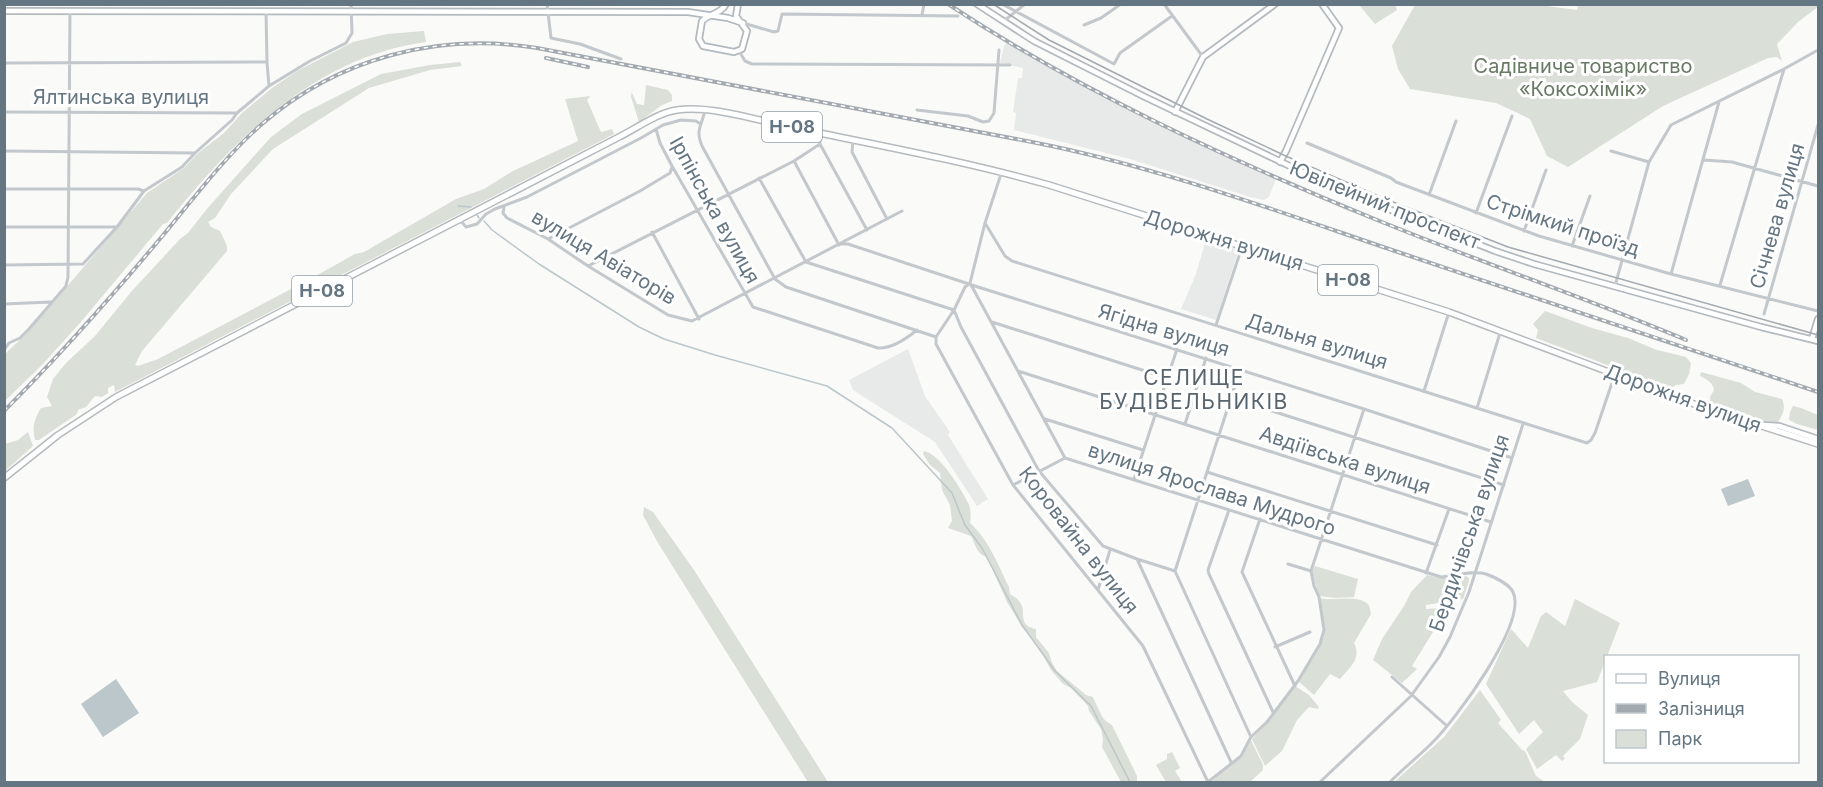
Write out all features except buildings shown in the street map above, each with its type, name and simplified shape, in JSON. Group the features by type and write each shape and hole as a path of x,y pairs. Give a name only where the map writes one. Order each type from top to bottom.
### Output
{"main road":[{"path":"266,4 266,11"},
{"path":"726,4 723,10 709,15 702,21 700,43 703,46 738,51 744,46 747,35 743,23 736,14 738,4"},
{"name":"Ювілейний проспект","path":"978,4 1043,45 1175,112 1358,197 1495,251 1761,327 1818,341"},
{"path":"1175,112 1203,57 1275,4"},
{"path":"1280,162 1339,28 1322,4"},
{"path":"4,11 70,7 266,11 688,12 728,18 743,23"},
{"path":"728,18 736,14"},
{"name":"Дорожня вулиця","path":"460,220 650,121 676,110 705,110 1002,172 1449,312 1754,424 1818,444"},
{"name":"Н-08","path":"4,478 58,435 116,397 460,220"},
{"path":"1812,339 1818,319"},
{"path":"1754,424 1779,426 1818,439"}],"street":[{"path":"4,265 83,264 117,227 144,191 183,167 237,113 269,86 310,61 346,43 352,33 351,4"},
{"path":"547,4 549,35 553,39 580,44 621,59"},
{"path":"922,15 924,4"},
{"path":"1002,4 1114,64 1120,53 1172,16"},
{"path":"1004,21 1024,4"},
{"path":"1084,25 1101,18 1121,4"},
{"path":"1164,4 1203,57"},
{"path":"4,350 7,342 20,338 66,286 69,264 70,7"},
{"path":"266,11 269,86"},
{"path":"743,23 774,33 778,31 782,15 958,15"},
{"path":"1615,286 1649,162 1671,125 1818,50"},
{"path":"738,51 742,59 752,64 1010,65"},
{"path":"917,110 968,116 983,122 989,121 994,113 999,51"},
{"path":"4,63 267,62"},
{"path":"1720,285 1784,69"},
{"path":"1671,274 1719,101"},
{"path":"705,110 699,123 699,138 775,279 786,287 936,337 954,310 965,287 970,283 985,223 1002,172"},
{"name":"Ялтинська вулиця","path":"4,112 237,113"},
{"path":"1476,213 1512,116"},
{"path":"460,220 466,227 474,225 486,214 656,129 681,120 699,123"},
{"path":"1430,195 1456,121"},
{"name":"Січнева вулиця","path":"1764,314 1818,125"},
{"name":"Ірпінська вулиця","path":"656,129 660,143 676,174 750,305 756,309 878,348 898,342 918,330"},
{"path":"819,133 820,144 867,230"},
{"path":"853,140 852,152 887,219"},
{"name":"Стрімкий проїзд","path":"1307,143 1430,195 1524,231 1671,274 1818,311"},
{"path":"588,266 794,161 820,144"},
{"path":"4,151 195,153"},
{"path":"1611,151 1649,162"},
{"path":"1704,160 1732,162 1818,186"},
{"path":"794,161 840,245"},
{"path":"670,173 672,166"},
{"path":"1524,231 1546,170"},
{"path":"548,239 670,173 676,174"},
{"path":"759,178 806,262 954,310 1039,471 1103,546 1175,571"},
{"path":"4,189 138,189 144,191"},
{"path":"1572,246 1590,196"},
{"name":"вулиця Авіаторів","path":"504,207 503,213 507,218 548,239 668,315 692,321 699,319"},
{"path":"652,232 699,319 902,211"},
{"name":"Дальня вулиця","path":"985,223 1005,256 1012,261 1523,424 1589,442 1595,433 1615,374"},
{"path":"4,227 117,227"},
{"name":"Ягідна вулиця","path":"840,245 848,244 1512,458"},
{"path":"1216,325 1243,246"},
{"name":"вулиця Ярослава Мудрого","path":"970,283 1065,458 1426,573 1441,577 1473,573"},
{"path":"4,304 50,302"},
{"path":"1424,391 1449,312"},
{"path":"992,322 1167,378"},
{"path":"1477,408 1501,330"},
{"name":"Коровайна вулиця","path":"936,337 936,344 1013,485 1143,646 1208,782"},
{"path":"1134,479 1177,349"},
{"path":"1185,424 1206,358"},
{"path":"1241,369 1175,571 1251,737"},
{"name":"Авдіївська вулиця","path":"1018,371 1491,522"},
{"path":"1231,398 1504,485"},
{"path":"1208,782 1241,756 1251,737 1260,730 1294,686 1324,637 1319,597 1311,571 1364,409"},
{"path":"1044,419 1143,450"},
{"name":"Бердичівська вулиця","path":"1320,783 1411,696 1450,638 1468,592 1523,424"},
{"path":"1013,485 1065,458"},
{"path":"1206,472 1437,545"},
{"path":"1426,573 1449,509"},
{"path":"1229,510 1209,574 1273,712"},
{"path":"1260,519 1242,572 1294,686"},
{"path":"1098,590 1110,550"},
{"path":"1137,559 1231,762"},
{"path":"1288,564 1311,571"},
{"path":"1390,783 1447,726 1480,683 1504,636 1512,613 1514,596 1509,587 1485,573 1473,573"},
{"path":"1275,647 1310,632"},
{"path":"1392,677 1447,726"}],"shaded area":[{"path":"1007,43 1150,119 1276,179 1269,197 1264,200 1250,197 1130,159 1014,130 1016,113 1013,112 1018,78 1022,78 1023,68 1000,63 1004,46"},
{"path":"1206,239 1239,249 1216,320 1181,309 1196,274"},
{"path":"908,349 925,396 950,432 948,435 988,499 977,506 935,442 853,390 849,380"},
{"path":"1748,479 1755,496 1728,506 1721,489"},
{"path":"116,679 139,713 103,737 81,704"}],"green space":[{"name":"Садівниче товариство «Коксохімік»","path":"1532,4 1577,10 1578,4 1818,4 1818,7 1798,22 1777,44 1782,61 1777,57 1768,58 1663,106 1568,167 1547,156 1530,119 1496,103 1410,89 1398,69 1392,46 1415,5"},
{"path":"1359,5 1395,5 1397,10 1375,24"},
{"path":"424,31 426,42 386,51 348,65 313,84 249,133 220,161 167,223 163,224 43,364 5,401 5,354 28,332 147,193 184,168 197,154 224,133 242,113 297,71 353,42 387,34"},
{"path":"460,62 462,66 430,70 369,88 273,149 231,194 215,218 208,222 211,227 220,231 227,251 142,351 135,365 158,359 355,254 364,252 456,199 484,189 513,171 578,141 565,99 590,96 587,100 601,132 612,129 614,134 115,392 114,385 108,388 108,393 102,397 95,396 86,407 78,410 77,414 39,440 35,440 35,420 41,408 52,406 47,397 53,379 66,363 95,336 131,292 180,239 188,233 271,137 302,114 381,74"},
{"path":"633,85 632,93 637,104 644,105 646,85 668,90 672,95 672,101 662,105 639,122 631,97"},
{"path":"1545,311 1657,350 1686,357 1691,363 1689,374 1684,384 1670,389 1536,338 1538,330 1533,324"},
{"path":"1701,372 1741,383 1755,392 1782,399 1783,411 1778,422 1758,421 1710,402 1714,390 1709,382 1700,376"},
{"path":"1793,406 1818,415 1818,430 1789,420"},
{"path":"28,432 33,446 5,471 5,444 18,440"},
{"path":"924,451 937,459 956,482 969,505 970,523 983,537 1009,587 1010,594 1021,604 1024,621 1036,629 1036,637 1049,653 1057,671 1086,695 1093,697 1103,718 1112,725 1137,776 1137,782 1121,782 1102,747 1101,729 1088,706 1051,670 1038,646 1022,627 1007,602 987,557 978,551 971,536 948,528 952,521 950,505 942,490 940,473 930,465 923,454"},
{"path":"644,507 653,512 694,570 828,782 808,782 658,543 643,515"},
{"path":"1315,566 1358,579 1354,597 1319,596 1312,572"},
{"path":"1427,575 1441,578 1466,576 1469,581 1463,599 1426,605 1426,609 1442,608 1444,614 1412,666 1417,669 1402,683 1373,660 1382,639 1411,592"},
{"path":"1320,598 1358,599 1369,605 1371,614 1354,643 1357,654 1351,667 1340,679 1330,674 1314,695 1299,682 1324,637"},
{"path":"1575,599 1620,623 1608,655 1604,655 1604,664 1597,682 1563,691 1588,715 1580,739 1563,756 1565,759 1562,761 1556,755 1537,769 1526,749 1543,732 1534,720 1519,734 1486,684 1511,629 1528,648 1541,616 1546,612 1565,626"},
{"path":"1295,686 1309,695 1319,707 1318,709 1309,707 1297,720 1282,751 1265,766 1252,739"},
{"path":"1480,690 1501,720 1498,723 1525,751 1536,776 1545,782 1394,782 1444,737"},
{"path":"1251,740 1263,765 1263,770 1250,782 1212,782 1222,771 1242,757"},
{"path":"1172,752 1180,768 1175,771 1182,782 1166,782 1156,765 1167,759 1167,754"}],"waterway":[{"path":"458,206 471,207"},
{"path":"484,221 492,230 539,264 639,327 664,339 827,386 892,428 952,493 965,525 982,548 1022,625 1055,671 1091,706 1130,782"}],"tram line":[{"path":"993,4 1049,40 1207,119 1388,200 1508,247 1818,335"}],"railway":[{"path":"948,4 1052,67 1159,124 1214,150 1382,222 1686,340"},
{"path":"4,411 81,330 219,168 262,124 292,101 323,82 356,67 391,55 463,44 500,44 537,48 1032,142 1126,164 1264,206 1818,392"},
{"path":"546,58 588,67"}],"district":[{"name":"СЕЛИЩЕ БУДІВЕЛЬНИКІВ","path":"1194,390"}]}
